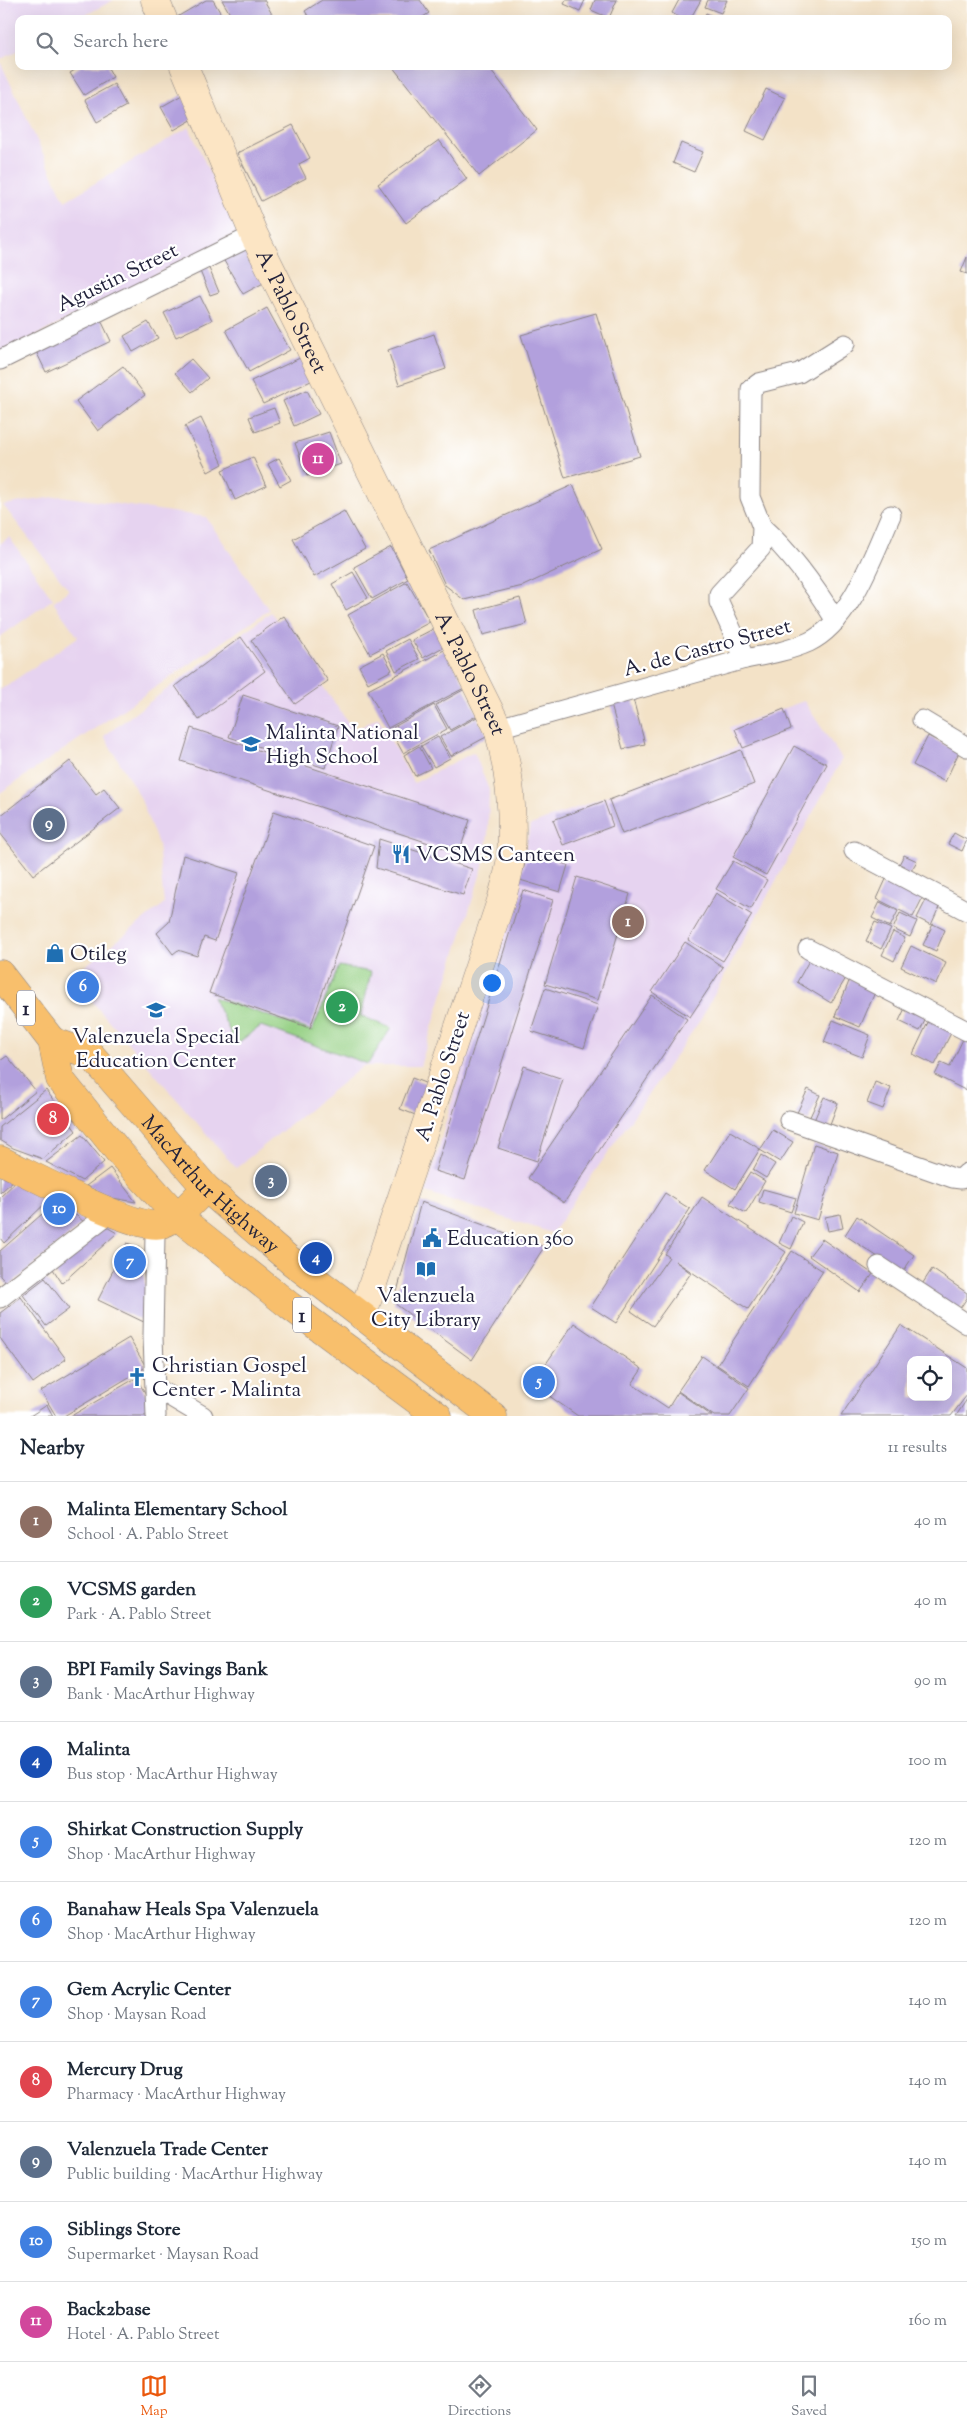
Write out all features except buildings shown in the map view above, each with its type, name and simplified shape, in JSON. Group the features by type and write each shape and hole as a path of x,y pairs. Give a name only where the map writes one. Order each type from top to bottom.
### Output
{"main road":[{"name":"MacArthur Highway","path":"0,974 52,1041 60,1079 118,1151 168,1220 290,1306 434,1413"},
{"name":"MacArthur Highway","path":"52,1041 91,1055 206,1188 292,1262 493,1416"},
{"path":"0,1160 133,1221 168,1220 206,1188"}],"street":[{"name":"A. Pablo Street","path":"186,70 254,235 498,728 511,807 511,857 501,901 362,1316"},
{"name":"Agustin Street","path":"0,360 254,235"},
{"path":"746,659 719,602 719,594 761,548 762,527 750,497 752,389 759,383 799,373 845,344"},
{"name":"A. de Castro Street","path":"498,728 810,642 836,621 855,592 891,515"},
{"path":"762,527 773,537 823,599 836,621"},
{"path":"922,720 967,747"},
{"path":"854,851 967,911"},
{"path":"808,949 967,1032"},
{"path":"789,1120 953,1178 961,1179 967,1173"},
{"path":"0,1298 111,1212"},
{"path":"156,1416 153,1337 155,1235 168,1220"},
{"path":"879,1266 967,1324"},
{"path":"156,1388 203,1416"}],"shaded area":[{"path":"0,0 114,0 86,15 15,15 15,52 0,60"},
{"path":"0,61 65,201 189,127 237,233 0,354"},
{"path":"61,496 206,517 269,610 0,793 0,690 78,637 53,602 69,590 3,505"},
{"path":"9,537 53,599 0,637 0,544"},
{"path":"271,612 354,731 378,717 414,783 474,752 489,790 488,834 483,866 420,1066 363,1066 236,1168 71,977 164,904 158,844 140,797 104,736"},
{"path":"804,701 842,759 701,1019 552,1233 426,1192 531,825 737,747 730,727"}],"green space":[{"path":"339,966 371,972 361,1016 391,1028 368,1064 261,1026 236,1044 213,997 312,1031"}],"place":[{"name":"Back2base","path":"318,459"},
{"name":"Malinta National High School","path":"251,744"},
{"name":"Valenzuela Trade Center","path":"49,824"},
{"name":"VCSMS Canteen","path":"401,854"},
{"name":"Malinta Elementary School","path":"628,922"},
{"name":"Otileg","path":"55,953"},
{"name":"Banahaw Heals Spa Valenzuela","path":"83,987"},
{"name":"VCSMS garden","path":"342,1007"},
{"name":"Valenzuela Special Education Center","path":"156,1010"},
{"name":"Mercury Drug","path":"53,1119"},
{"name":"BPI Family Savings Bank","path":"271,1181"},
{"name":"Siblings Store","path":"59,1209"},
{"name":"Education 360","path":"432,1238"},
{"name":"Malinta","path":"316,1258"},
{"name":"Gem Acrylic Center","path":"130,1262"},
{"name":"Valenzuela City Library","path":"426,1269"},
{"name":"Christian Gospel Center - Malinta","path":"137,1377"},
{"name":"Shirkat Construction Supply","path":"539,1382"}]}
